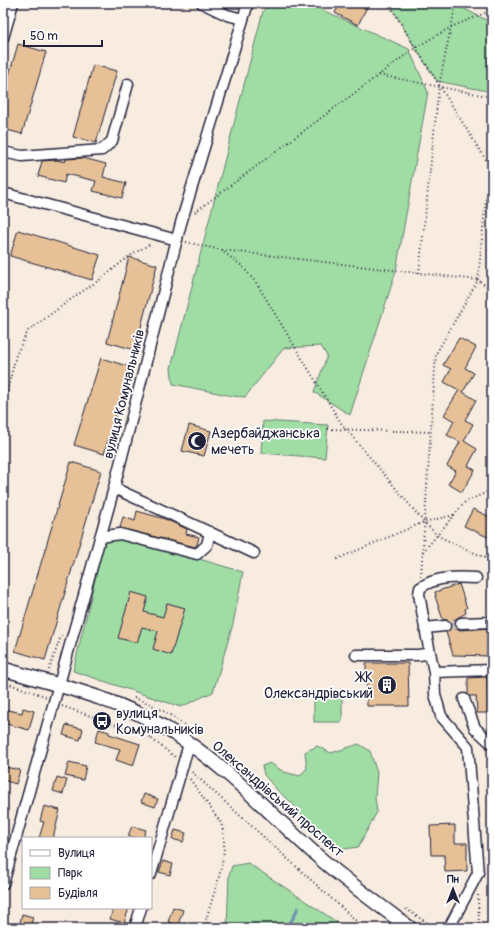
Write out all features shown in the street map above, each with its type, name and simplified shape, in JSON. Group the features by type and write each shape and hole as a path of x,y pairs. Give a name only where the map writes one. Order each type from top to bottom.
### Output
{"main road":[{"name":"Олександрівський проспект","path":"3,669 102,700 136,713 167,729 204,754 322,860 370,899 410,928"}],"street":[{"path":"3,38 13,3"},
{"path":"202,3 227,15 243,20"},
{"name":"вулиця Комунальників","path":"3,884 114,488 181,223 248,3"},
{"path":"3,152 22,156 102,150 112,141 128,84"},
{"path":"3,193 177,240"},
{"path":"114,488 254,553"},
{"path":"100,537 120,534 197,554 206,545 210,532"},
{"path":"449,928 478,873 468,747 441,716 435,694 434,672 419,594 420,588 426,584 450,577 476,578"},
{"path":"461,623 492,622"},
{"path":"425,628 444,626"},
{"path":"356,655 419,655 430,653"},
{"path":"434,672 492,670"},
{"path":"464,699 475,728 492,744"},
{"path":"152,871 189,744"},
{"path":"135,928 141,909"}],"path":[{"path":"388,3 489,166"},
{"path":"419,273 439,86 456,3"},
{"path":"181,223 415,48 451,27 490,11"},
{"path":"379,75 492,97"},
{"path":"424,522 436,354 478,280 489,166 490,128 492,125"},
{"path":"3,398 7,392 16,355 28,331 74,297 102,279 128,257 162,237"},
{"path":"177,240 221,250 478,280 492,290"},
{"path":"221,250 242,266 257,284 341,423 424,522 438,536 492,561"},
{"path":"328,429 431,432"},
{"path":"422,553 438,536 465,502 492,490"},
{"path":"337,559 424,522 454,515"},
{"path":"3,682 42,695"},
{"path":"54,703 148,736 364,928"},
{"path":"182,766 221,823 224,830 224,857 206,920 207,928"},
{"path":"478,873 479,928"}],"green space":[{"path":"270,3 307,3 409,49 428,92 396,271 350,415 314,392 327,356 321,346 284,348 245,397 173,384 171,368 263,11"},
{"path":"395,3 453,3 492,23 492,92 437,81 415,48 393,9"},
{"path":"263,421 328,425 325,458 261,453"},
{"path":"119,538 169,550 243,572 233,624 213,692 181,707 73,671 104,542"},
{"path":"314,698 342,698 342,722 314,722"},
{"path":"359,744 370,751 377,773 375,797 377,812 358,847 344,849 327,845 292,803 278,791 264,775 262,766 270,763 284,772 300,776 307,768 305,752 317,746 331,753"},
{"path":"248,863 346,928 227,928 229,875 232,866"}],"building":[{"path":"340,3 369,3 358,25 335,13"},
{"path":"18,44 46,52 22,134 3,129 3,96"},
{"path":"93,65 117,71 96,143 73,137"},
{"path":"83,158 106,164 103,177 126,183 122,198 93,191 96,181 66,174 64,183 38,176 42,161 57,160 65,162 66,159"},
{"path":"18,230 100,255 92,280 10,256"},
{"path":"129,257 157,265 135,350 107,342"},
{"path":"459,338 476,347 465,368 474,373 463,392 476,400 465,420 473,424 464,441 477,449 468,466 475,470 462,492 448,484 456,471 447,466 460,442 447,435 454,421 444,415 459,390 444,382 451,369 443,365"},
{"path":"101,358 130,367 104,454 74,445"},
{"name":"Азербайджанська мечеть","path":"189,425 211,431 204,456 182,451"},
{"path":"71,462 101,471 45,660 15,651"},
{"path":"473,509 492,518 492,539 464,526"},
{"path":"137,511 165,519 187,529 186,534 199,537 197,545 195,547 120,528 123,517 135,521"},
{"path":"459,584 467,608 465,609 466,613 450,622 443,620 435,592"},
{"path":"131,592 148,597 144,612 163,617 167,603 185,608 171,655 153,649 158,631 142,627 137,643 118,638"},
{"path":"451,628 461,630 492,628 492,656 453,655 446,632"},
{"name":"ЖК Олександрівський","path":"366,663 408,663 409,706 367,706"},
{"path":"487,677 488,713 477,713 476,696 469,696 468,694 468,678"},
{"path":"23,708 34,711 29,730 3,723 3,709 22,713"},
{"path":"66,725 83,729 80,740 63,735"},
{"path":"99,729 109,732 109,734 140,744 133,766 116,760 120,749 95,742"},
{"path":"69,762 86,766 83,780 65,776"},
{"path":"5,767 20,770 16,784 3,780"},
{"path":"57,777 67,780 63,794 53,791"},
{"path":"144,794 158,799 155,807 141,802"},
{"path":"44,806 60,810 53,837 39,837 44,822 40,821"},
{"path":"455,825 455,843 467,843 467,871 445,872 444,855 431,855 430,826"},
{"path":"132,826 146,830 143,837 128,836"},
{"path":"175,830 186,833 183,842 172,839"},
{"path":"163,861 173,864 170,875 159,872"},
{"path":"173,907 183,910 178,925 168,922"},
{"path":"113,909 129,909 124,923 110,919"},
{"path":"22,914 33,917 30,928 19,928"}],"waterway":[{"path":"284,928 292,920 298,908"}],"tunnel":[{"path":"445,626 461,623"}],"place":[{"name":"Азербайджанська мечеть","path":"197,441"},
{"name":"ЖК Олександрівський","path":"387,685"},
{"name":"вулиця Комунальників","path":"102,721"}]}
